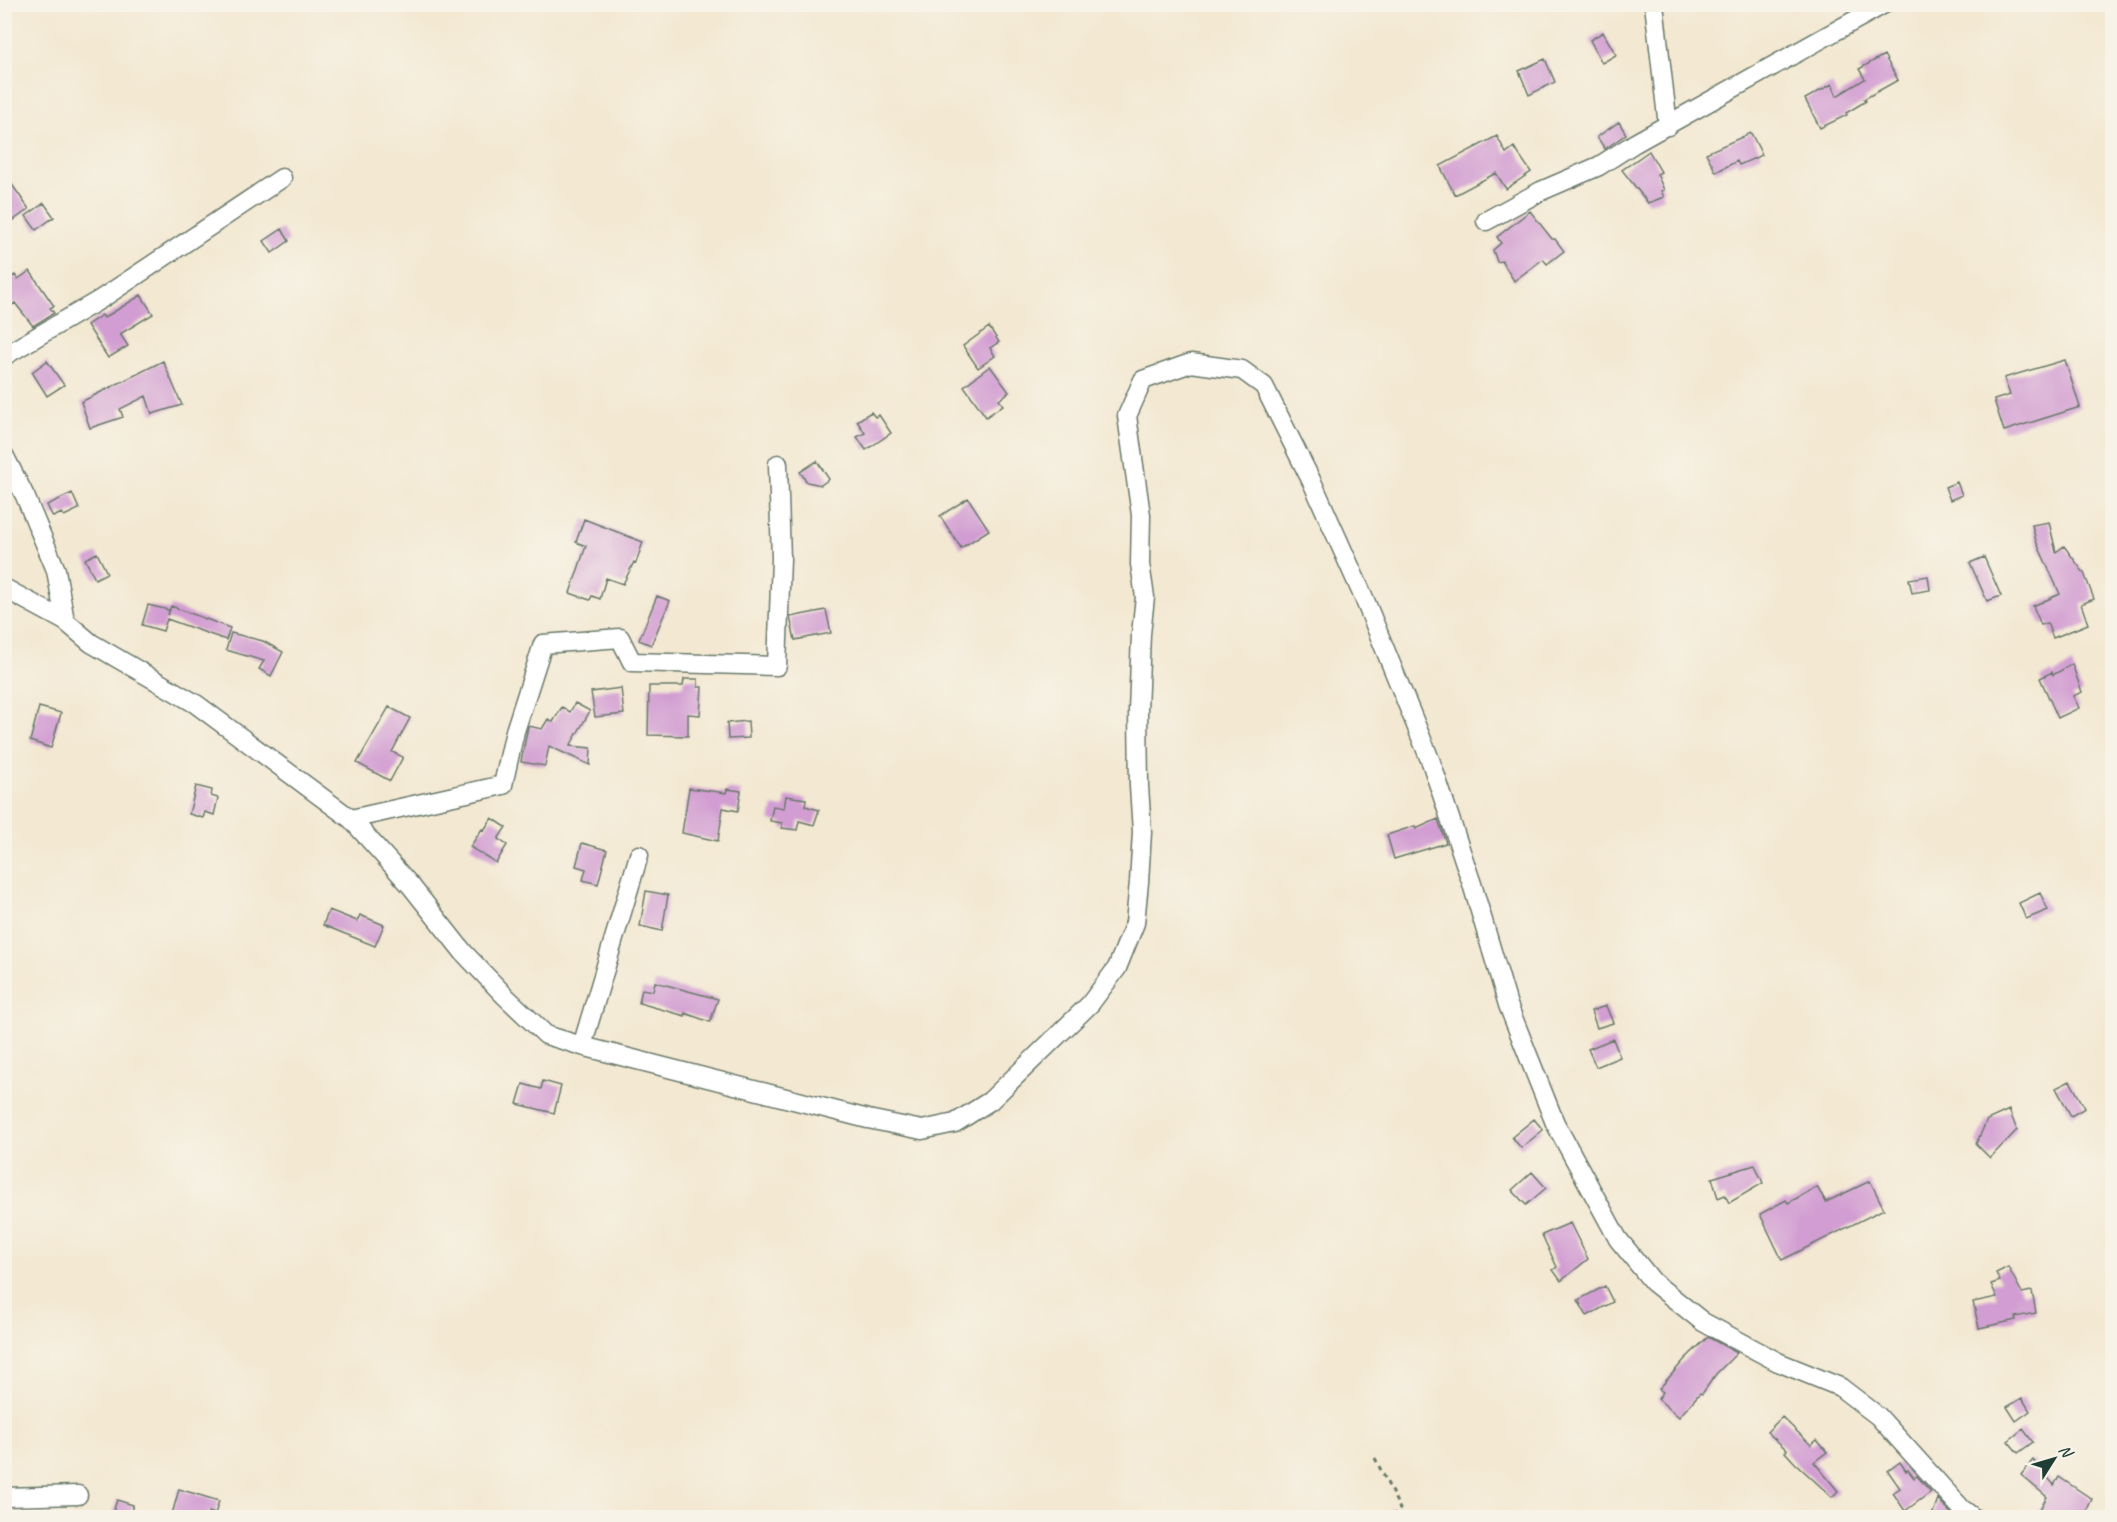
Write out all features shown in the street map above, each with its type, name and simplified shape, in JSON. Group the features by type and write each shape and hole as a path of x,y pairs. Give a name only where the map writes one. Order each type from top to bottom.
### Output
{"street":[{"path":"1654,4 1668,126"},
{"path":"1486,221 1541,191 1599,166 1884,4"},
{"path":"4,356 101,299 282,178"},
{"path":"4,588 65,621 91,643 196,704 351,819 411,886 464,953 546,1035 868,1119 922,1130 955,1123 990,1101 1075,1020 1117,968 1135,923 1142,832 1138,711 1145,597 1140,564 1141,514 1128,416 1143,380 1191,363 1242,370 1264,386 1313,484 1364,598 1431,762 1472,884 1508,1005 1555,1123 1618,1239 1653,1282 1703,1322 1778,1362 1840,1387 1878,1416 1962,1509 1974,1518"},
{"path":"4,454 25,496 56,570 65,621"},
{"path":"351,819 503,785 515,731 543,644 620,638 632,662 777,666 781,559 778,464"},
{"path":"582,1046 639,855"},
{"path":"4,1497 78,1495"}],"path":[{"path":"1375,1458 1400,1509 1388,1518"}],"building":[{"path":"1603,32 1616,55 1602,63 1590,40"},
{"path":"1884,55 1898,80 1864,99 1866,101 1846,113 1847,115 1820,128 1805,99 1832,84 1837,96 1865,79 1859,69"},
{"path":"1545,59 1555,82 1529,95 1519,71"},
{"path":"1619,122 1626,134 1605,149 1597,137"},
{"path":"1751,133 1762,155 1739,165 1737,161 1716,172 1706,153"},
{"path":"1497,136 1506,153 1514,147 1531,172 1506,189 1496,173 1455,195 1440,166"},
{"path":"1649,151 1661,172 1657,174 1664,190 1661,191 1664,197 1648,203 1622,170"},
{"path":"4,173 29,209 4,227"},
{"path":"44,203 54,217 36,230 26,216"},
{"path":"1530,211 1564,251 1547,264 1543,259 1514,281 1502,261 1497,262 1493,250 1501,243 1497,237"},
{"path":"282,229 289,241 272,253 264,241"},
{"path":"30,271 54,306 50,308 54,313 33,326 15,303 4,310 4,282 15,275 18,279"},
{"path":"141,295 153,314 120,334 128,346 108,358 87,325 102,315 104,318"},
{"path":"989,327 999,342 990,348 995,356 978,368 963,346"},
{"path":"2065,360 2080,407 2004,431 1994,400 2010,395 2004,378"},
{"path":"47,361 64,385 47,396 32,372"},
{"path":"163,361 182,405 152,414 146,396 120,409 123,417 90,428 81,402"},
{"path":"990,366 1009,392 999,400 1003,405 986,417 964,386"},
{"path":"871,412 875,417 879,415 891,433 866,450 857,437 865,433 857,421"},
{"path":"817,461 829,479 821,485 807,482 800,472"},
{"path":"1957,482 1962,495 1950,500 1945,487"},
{"path":"72,493 79,509 64,516 62,513 53,517 47,505"},
{"path":"968,498 989,530 961,548 940,516"},
{"path":"584,519 643,542 636,563 634,562 623,584 606,578 600,599 592,596 590,600 570,593 586,546 576,542"},
{"path":"2049,522 2056,552 2064,546 2084,573 2094,599 2081,604 2088,624 2053,638 2047,623 2041,625 2033,606 2060,594 2036,541 2032,525"},
{"path":"97,553 107,573 95,579 85,559"},
{"path":"1984,557 2001,596 1987,601 1970,563"},
{"path":"1928,576 1930,590 1912,593 1909,579"},
{"path":"657,596 670,601 651,645 639,640"},
{"path":"148,605 169,610 168,615 171,606 230,628 226,640 167,619 163,631 142,625"},
{"path":"826,610 831,633 795,640 790,617"},
{"path":"231,633 263,641 283,652 271,676 259,669 264,661 226,650"},
{"path":"2072,664 2082,692 2073,696 2079,708 2058,718 2040,678 2052,672 2053,675"},
{"path":"684,679 698,679 698,687 702,687 700,715 688,714 688,736 648,735 649,686 683,686"},
{"path":"621,688 624,714 595,717 591,692"},
{"path":"575,703 590,711 570,746 591,748 590,765 549,746 545,766 521,762 528,726 542,729 548,719 553,722 562,707 570,712"},
{"path":"39,707 61,713 51,748 30,741"},
{"path":"389,707 410,718 392,752 403,757 390,781 357,763"},
{"path":"748,721 749,738 728,739 727,723"},
{"path":"196,786 212,790 211,796 218,798 214,815 205,812 203,818 189,814"},
{"path":"689,788 726,793 727,789 741,791 738,811 723,808 718,841 682,833"},
{"path":"786,796 806,799 805,806 819,810 814,825 799,821 797,830 782,828 782,823 770,821 773,806 784,808"},
{"path":"492,818 506,827 498,839 507,845 496,863 470,847"},
{"path":"1438,819 1446,843 1394,859 1387,835 1415,826 1416,829"},
{"path":"582,843 607,850 598,884 583,880 586,869 576,866"},
{"path":"646,891 668,895 662,931 640,926"},
{"path":"2040,893 2048,910 2026,919 2019,903"},
{"path":"329,910 357,921 360,915 384,925 375,946 323,925"},
{"path":"655,982 718,999 710,1022 685,1013 685,1016 639,1003 642,989 653,991"},
{"path":"1606,1006 1613,1023 1597,1028 1591,1011"},
{"path":"1613,1039 1620,1057 1596,1067 1588,1049"},
{"path":"543,1081 561,1086 554,1113 517,1104 523,1084 541,1089"},
{"path":"2070,1081 2085,1108 2071,1116 2056,1088"},
{"path":"2009,1110 2017,1130 1990,1158 1976,1144 1987,1120"},
{"path":"1534,1119 1543,1130 1521,1148 1512,1137"},
{"path":"1755,1165 1763,1183 1729,1203 1725,1195 1718,1198 1712,1178"},
{"path":"1532,1172 1546,1188 1526,1205 1512,1190"},
{"path":"1870,1181 1884,1209 1782,1260 1760,1214 1786,1200 1788,1203 1817,1187 1826,1202"},
{"path":"1570,1223 1588,1259 1561,1281 1553,1270 1557,1267 1542,1235"},
{"path":"2008,1267 2022,1293 2032,1291 2036,1313 1979,1328 1973,1302 1997,1297 1991,1284 2000,1281 1996,1273"},
{"path":"1605,1286 1613,1302 1587,1316 1578,1300"},
{"path":"1708,1337 1737,1353 1679,1417 1658,1399 1663,1392 1659,1389"},
{"path":"2022,1398 2030,1411 2016,1421 2007,1407"},
{"path":"1782,1417 1811,1445 1817,1440 1827,1452 1814,1462 1838,1491 1832,1497 1795,1463 1785,1452 1787,1450 1767,1432"},
{"path":"2023,1429 2033,1442 2018,1453 2008,1441"},
{"path":"2033,1460 2054,1485 2059,1477 2092,1499 2084,1516 2076,1513 2074,1518 2045,1518 2038,1512 2047,1497 2021,1475"},
{"path":"1900,1462 1906,1471 1908,1470 1914,1478 1917,1476 1931,1492 1905,1511 1893,1493 1900,1488 1888,1471"},
{"path":"179,1489 219,1501 215,1514 209,1512 208,1518 171,1518"},
{"path":"1938,1499 1954,1517 1955,1518 1931,1518"},
{"path":"117,1500 133,1505 129,1518 111,1518"}]}
